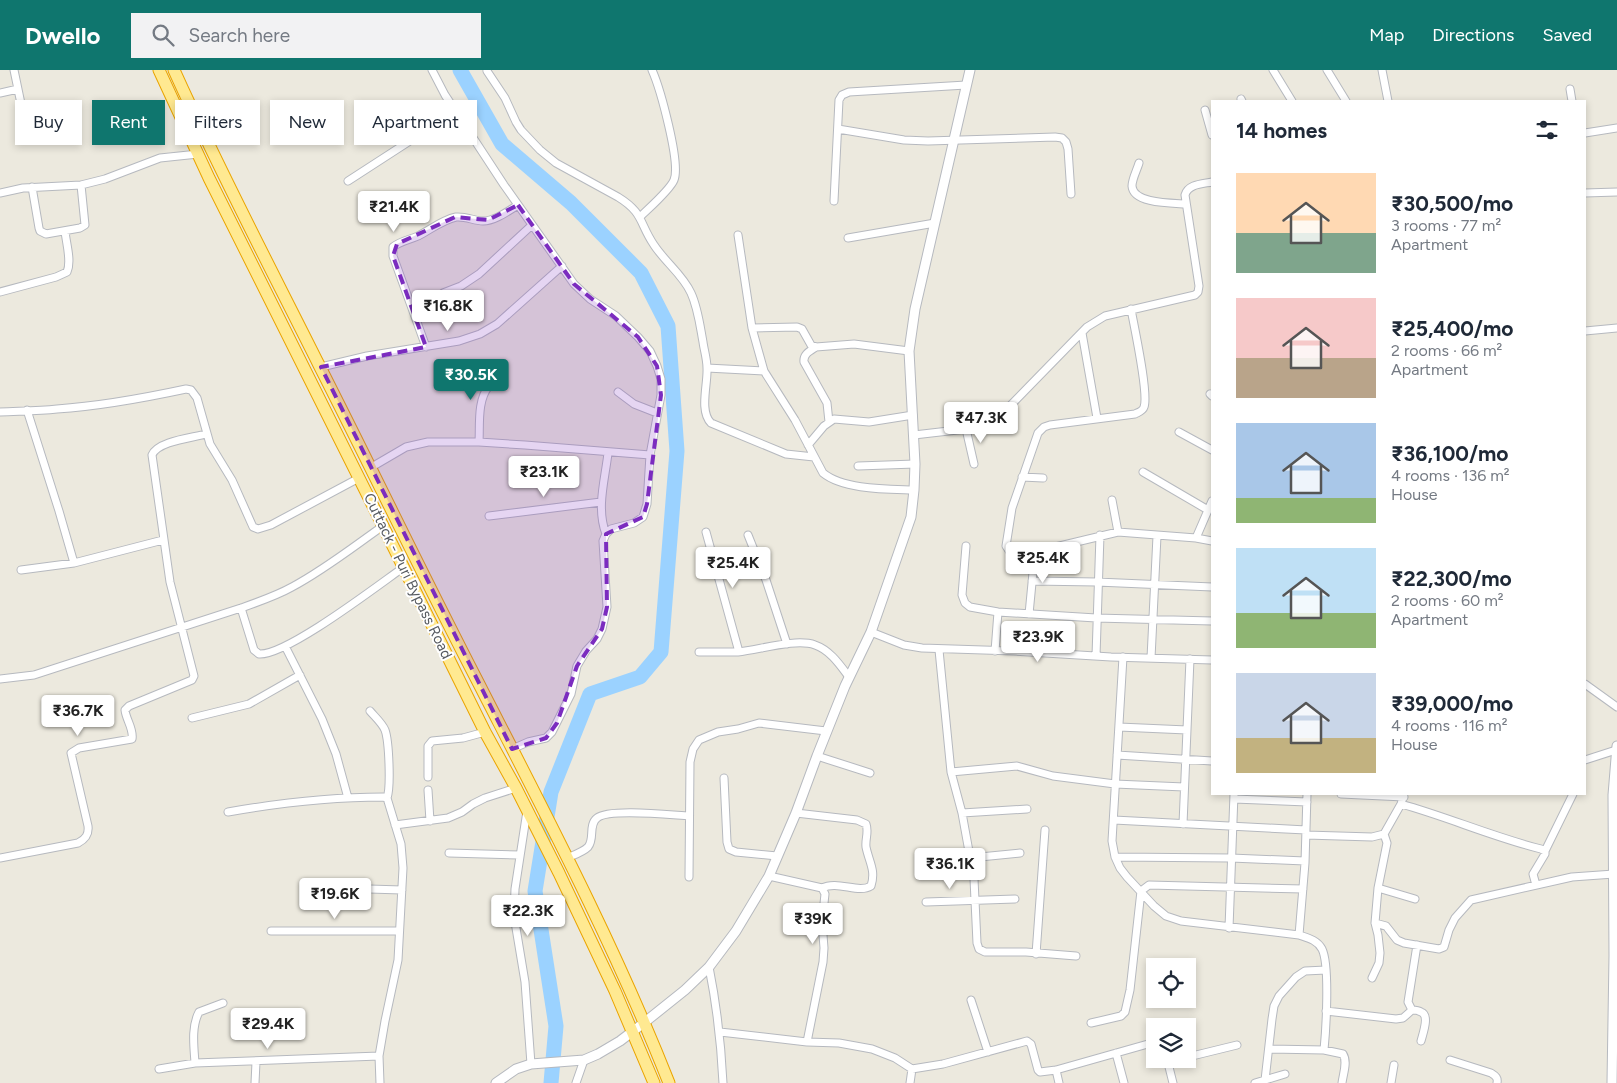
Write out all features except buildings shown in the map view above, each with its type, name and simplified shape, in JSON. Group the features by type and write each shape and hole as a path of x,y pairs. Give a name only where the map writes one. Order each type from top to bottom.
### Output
{"highway":[{"name":"Cuttack - Puri Bypass Road","path":"159,70 198,154 485,732 559,872 615,991 654,1083"},
{"name":"Cuttack - Puri Bypass Road","path":"174,70 195,118 255,240 321,367 620,966 669,1083"}],"street":[{"path":"14,70 20,100"},
{"path":"432,70 450,100"},
{"path":"640,218 671,185 676,173 668,123 658,84 652,70"},
{"path":"496,1083 516,1069 534,1063 579,1060 607,1049 645,1022 685,990 709,966 736,931 769,876 796,813 826,731 850,674 870,635 911,517 915,464 909,351 915,309 970,70"},
{"path":"1273,70 1291,100"},
{"path":"1327,70 1345,100"},
{"path":"1382,70 1388,100"},
{"path":"487,71 505,98 516,122 540,150 556,163 628,203 640,218 652,243 683,280 691,293 697,311 708,368 705,409 707,420 786,454 814,457"},
{"path":"834,201 839,100 842,95 849,92 966,86"},
{"path":"0,93 18,89"},
{"path":"1570,89 1572,100"},
{"path":"1205,110 1211,131"},
{"path":"1586,133 1617,128"},
{"path":"838,129 904,140 955,141 1062,138 1066,142 1068,149 1071,194"},
{"path":"477,143 574,284 590,299 616,316 638,336 650,352 661,379 661,395 650,455 647,504 643,517 634,523 611,530 606,534"},
{"path":"348,181 404,145"},
{"path":"0,193 32,187 81,185 105,179 160,158 198,154"},
{"path":"1139,163 1132,184 1135,194 1158,203 1186,204"},
{"path":"914,436 966,429 991,421 999,416 1091,324 1105,316 1190,297 1198,292 1199,286 1185,195 1190,187 1211,182"},
{"path":"32,187 40,231 46,234 80,228 85,225 81,185"},
{"path":"1586,193 1617,192"},
{"path":"426,347 393,256 393,247 455,217 465,217 481,221 488,220 518,205"},
{"path":"848,238 935,224"},
{"path":"443,293 461,286 475,277 532,225"},
{"path":"0,292 56,277 67,272 69,262 65,231"},
{"path":"738,235 752,328 764,371 795,420 824,473 828,477 840,481 877,488 914,490"},
{"path":"321,367 357,358 459,341 480,334 497,324 562,266"},
{"path":"1132,309 1145,392 1142,411 1135,414 1050,425 1038,433 1012,508 1006,546 1012,555 1022,555 1118,532 1211,541"},
{"path":"752,328 798,327 802,329 811,345 816,347 854,344 909,351"},
{"path":"1586,331 1617,328"},
{"path":"1082,334 1097,418"},
{"path":"816,347 806,354 804,362 827,403 828,422"},
{"path":"708,368 764,371"},
{"path":"479,442 481,406 484,395 488,387 501,375"},
{"path":"0,412 92,406 186,389 191,390 196,398 206,434 232,480 253,527 258,529 271,525 359,478"},
{"path":"618,392 627,400 657,413"},
{"path":"27,410 60,511 74,563"},
{"path":"808,445 828,422 834,419 869,422 913,415"},
{"path":"966,429 974,464"},
{"path":"1179,432 1211,449"},
{"path":"0,858 78,843 84,840 88,826 71,753 79,748 132,739 133,735 125,716 125,710 129,706 192,680 194,676 180,628 170,582 152,455 154,450 164,444 206,434"},
{"path":"370,468 400,450 428,442 479,442 650,455"},
{"path":"512,749 523,743 546,738 552,732 571,694 578,666 602,629 607,607 603,548 606,534 602,519 601,502 608,453"},
{"path":"858,466 915,464"},
{"path":"1143,472 1208,510"},
{"path":"1022,477 1043,478"},
{"path":"1112,500 1118,532"},
{"path":"489,516 601,502"},
{"path":"1196,538 1211,503"},
{"path":"0,679 34,675 241,608 308,578 383,526"},
{"path":"706,532 739,652"},
{"path":"748,535 766,580 787,644"},
{"path":"1096,656 1100,535"},
{"path":"1151,658 1157,536"},
{"path":"21,570 74,563 163,540"},
{"path":"966,546 962,595 965,603 970,608 998,612 1096,618 1211,621"},
{"path":"1029,614 1034,552"},
{"path":"241,608 254,650 259,654 263,654 284,646 317,628 404,568"},
{"path":"1032,581 1211,587"},
{"path":"995,651 998,612"},
{"path":"870,635 904,645 939,650 1211,660"},
{"path":"699,652 739,652 787,644 809,643 817,645 850,674"},
{"path":"284,646 318,710 336,754 348,798"},
{"path":"939,650 951,772 962,812 970,858 979,949 985,952 1076,956"},
{"path":"1123,657 1112,841 1115,857 1120,868 1154,906 1166,916 1181,921 1229,928 1299,935 1312,939 1321,947 1325,957 1326,970 1324,1050"},
{"path":"1183,824 1190,659"},
{"path":"192,718 249,704 300,675"},
{"path":"1586,685 1617,707"},
{"path":"370,711 385,732 390,780 388,798 401,844 403,868 398,960 379,1056 380,1083"},
{"path":"689,877 690,762 693,749 699,740 718,732 759,723 826,731"},
{"path":"1119,727 1187,730"},
{"path":"428,777 428,746 432,741 463,738 485,732"},
{"path":"1586,762 1617,748 1613,795 1614,956 1612,1083"},
{"path":"1117,755 1211,761"},
{"path":"816,756 870,773"},
{"path":"951,772 1017,766 1053,776 1115,784 1184,787"},
{"path":"724,778 727,842 729,849 736,852 778,856"},
{"path":"395,825 455,816 485,798 516,788"},
{"path":"428,790 430,821"},
{"path":"1299,935 1305,860 1307,795"},
{"path":"1356,795 1403,798 1438,814 1544,851"},
{"path":"1536,885 1533,874 1544,858 1544,851 1572,795"},
{"path":"1229,928 1234,796 1307,802"},
{"path":"228,812 260,806 348,798 388,798"},
{"path":"1372,978 1379,962 1380,953 1375,923 1378,888 1387,843 1384,834 1403,798"},
{"path":"962,812 1027,809"},
{"path":"527,810 515,889 514,916 526,991 534,1063"},
{"path":"567,858 587,848 591,842 593,825 596,818 604,815 635,813 689,816"},
{"path":"769,876 822,888 831,885 864,889 871,886 873,873 871,860 866,848 866,824 857,820 796,813"},
{"path":"1114,820 1232,826 1372,837 1384,834"},
{"path":"1036,954 1045,830"},
{"path":"449,853 520,856"},
{"path":"970,858 1020,854"},
{"path":"1115,857 1305,860"},
{"path":"1375,923 1386,926 1398,940 1439,949 1444,947 1455,918 1471,900 1572,878 1614,874"},
{"path":"1091,1023 1121,1016 1125,1012 1130,990 1141,891 1149,885 1303,889"},
{"path":"336,888 402,890"},
{"path":"807,1042 823,962 822,922 825,894 822,888"},
{"path":"1378,888 1414,899"},
{"path":"926,902 1016,899"},
{"path":"271,931 399,930"},
{"path":"1412,1010 1408,1002 1417,945"},
{"path":"709,966 720,1032 723,1083"},
{"path":"1265,1080 1274,1006 1279,996 1296,977 1305,972 1326,970"},
{"path":"971,1000 988,1052"},
{"path":"195,1063 196,1018 199,1012 223,1003"},
{"path":"1326,1011 1396,1019 1403,1018 1412,1010"},
{"path":"1412,1010 1422,1012 1425,1015 1426,1019 1421,1041"},
{"path":"720,1032 807,1042 839,1043 876,1050 895,1058 912,1069 943,1064 1027,1041 1031,1044 1040,1072 1056,1070 1146,1045"},
{"path":"1196,1055 1237,1045"},
{"path":"1270,1049 1340,1052 1345,1056 1342,1083"},
{"path":"1116,1053 1124,1083"},
{"path":"159,1069 195,1063 379,1056"},
{"path":"576,1083 579,1060"},
{"path":"1450,1060 1491,1073 1498,1079 1497,1083"},
{"path":"255,1083 256,1062"},
{"path":"1391,1083 1394,1065"},
{"path":"1169,1068 1173,1083"},
{"path":"910,1083 912,1069"},
{"path":"1056,1070 1059,1083"},
{"path":"1255,1083 1285,1074"}],"highlighted area":[{"path":"518,205 574,284 638,337 657,366 661,395 647,504 643,517 606,534 607,607 602,629 577,666 557,723 546,738 512,749 321,367 426,347 393,256 397,244 455,217 488,220"}],"waterway":[{"path":"460,70 502,144 571,203 641,273 668,326 677,451 661,652 640,677 590,694 551,792 535,891 556,1026 551,1083"}]}
